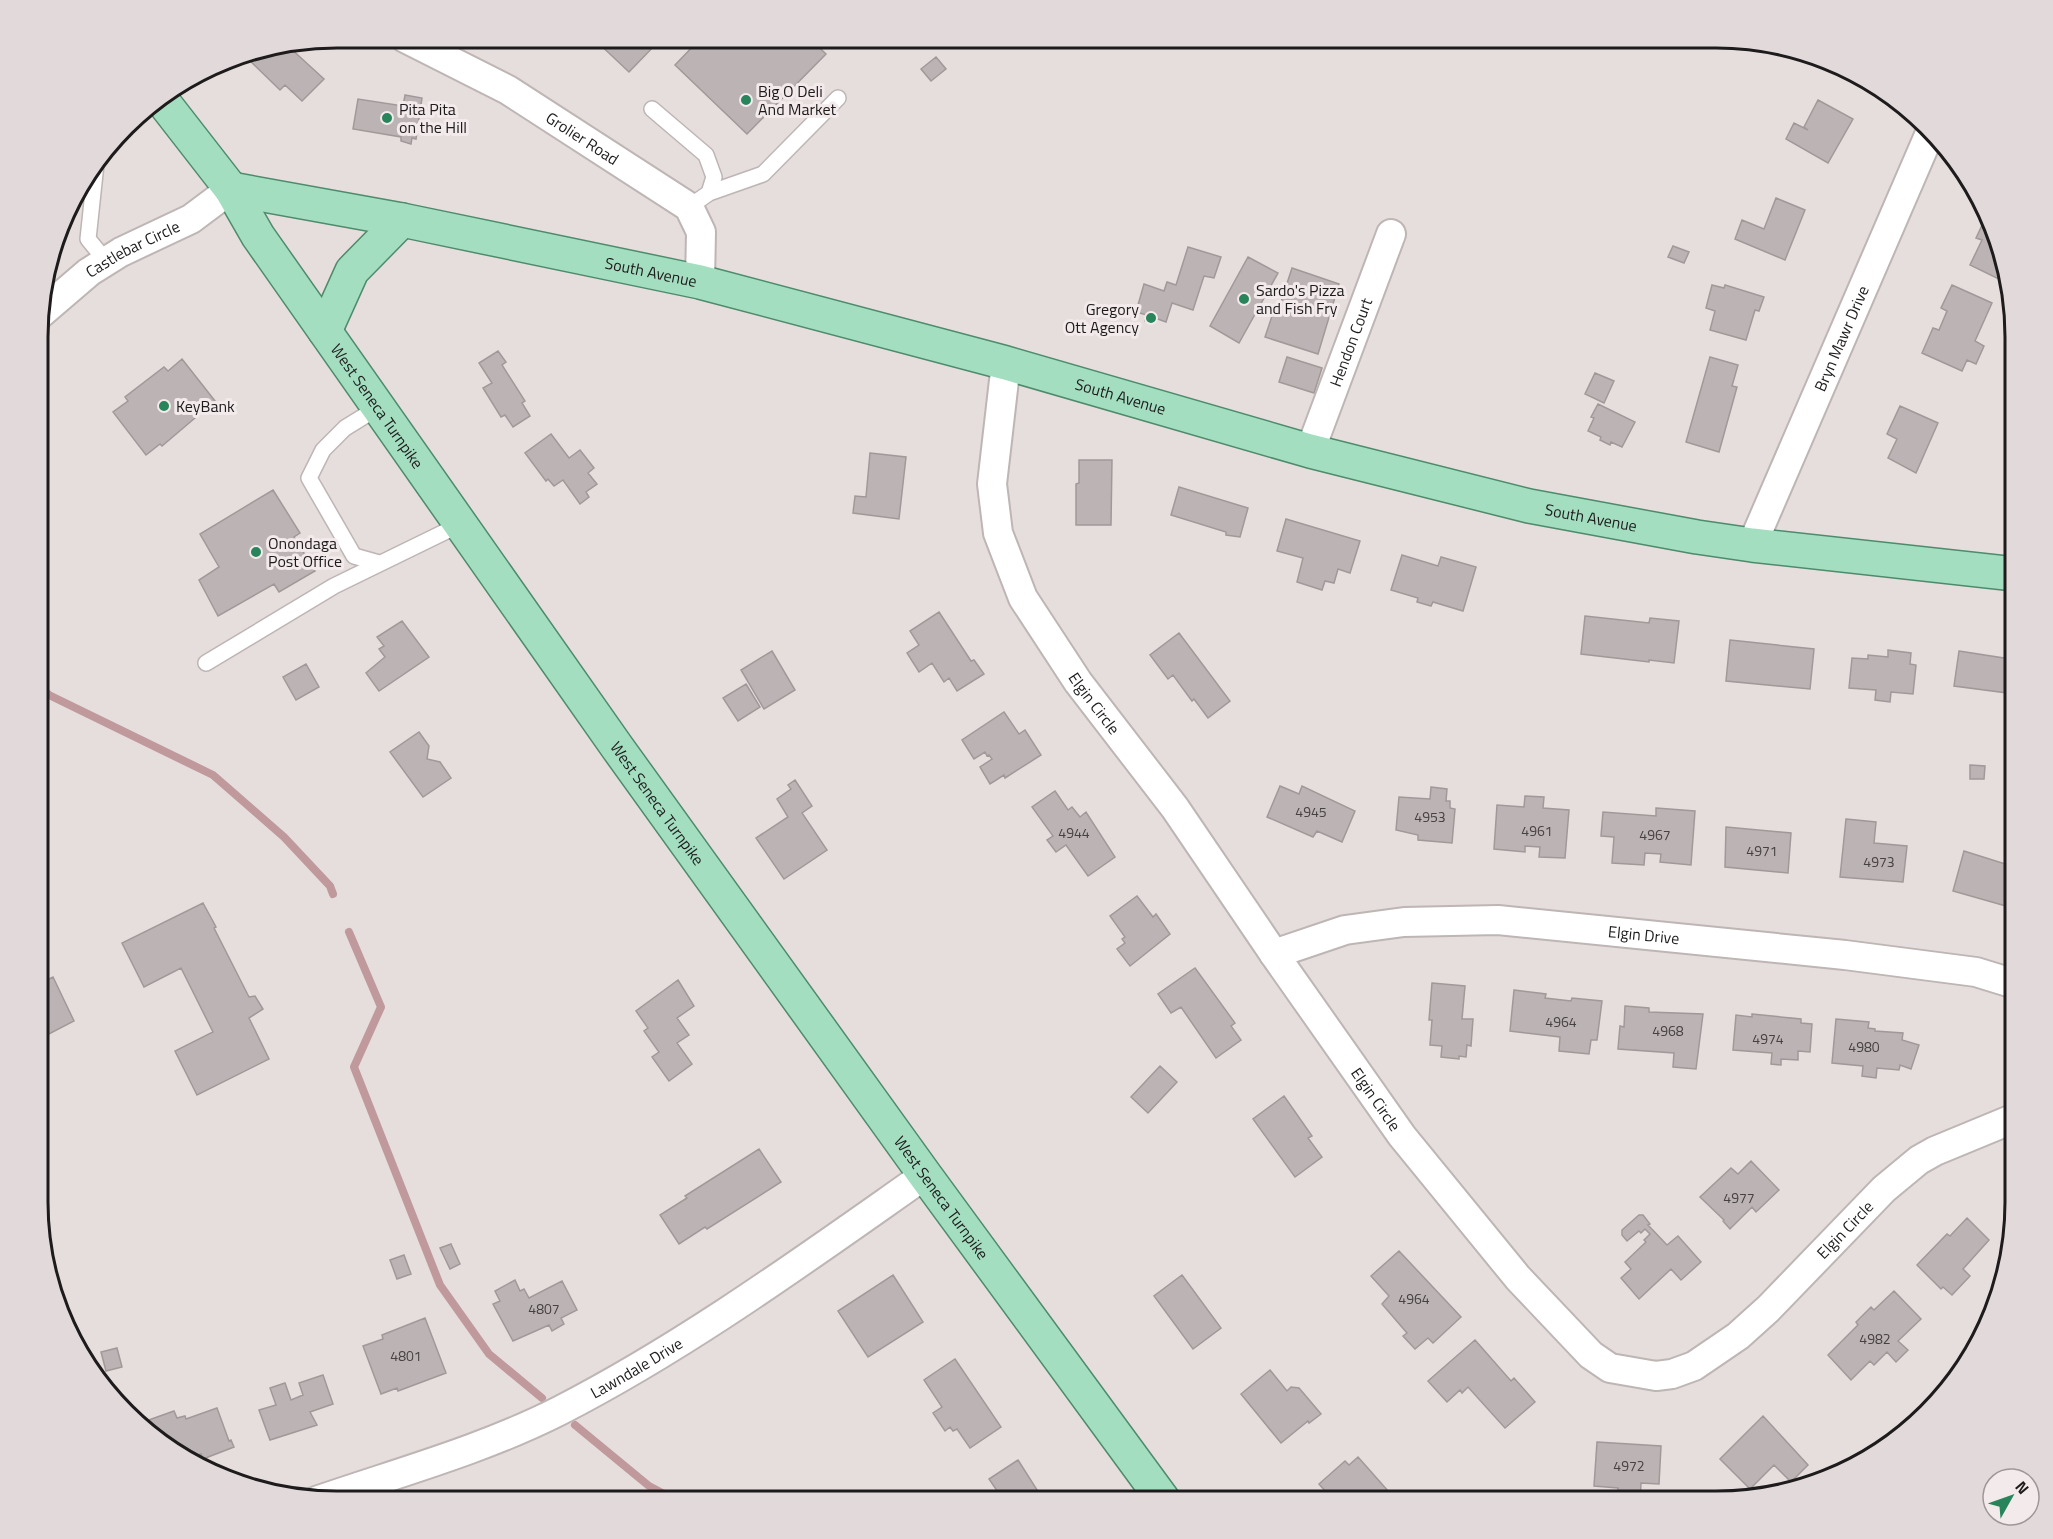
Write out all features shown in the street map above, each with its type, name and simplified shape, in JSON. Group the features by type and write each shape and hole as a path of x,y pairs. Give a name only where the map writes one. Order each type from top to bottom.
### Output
{"main road":[{"name":"West Seneca Turnpike","path":"165,105 231,189 258,236 617,747 925,1175 1157,1491"},
{"name":"South Avenue","path":"231,189 402,220 700,282 1006,363 1310,451 1529,506 1697,537 2005,573"},
{"path":"325,332 352,271 402,220"}],"street":[{"name":"Grolier Road","path":"425,48 508,90 699,200"},
{"name":"Bryn Mawr Drive","path":"1752,544 1926,139"},
{"name":"Castlebar Circle","path":"50,306 89,272 106,261 191,219 231,189"},
{"path":"699,200 700,282"},
{"name":"Hendon Court","path":"1310,451 1391,234"},
{"name":"Elgin Circle","path":"1006,363 993,483 998,532 1023,598 1078,682 1174,808 1402,1136 1518,1278 1591,1354 1610,1368 1656,1376 1672,1374 1694,1366 1738,1336 1768,1309 1884,1189 1919,1161 1935,1151 2005,1122"},
{"name":"Elgin Drive","path":"1274,954 1345,930 1404,921 1498,920 1856,957 1977,972 2005,981"},
{"name":"Lawndale Drive","path":"351,1491 489,1442 558,1411 649,1361 803,1260 925,1175"}],"lane":[{"path":"699,200 763,174 838,98"},
{"path":"652,109 706,155 714,177 699,200"},
{"path":"94,180 88,239 106,261"},
{"path":"379,407 345,428 323,450 309,478 354,556 379,563"},
{"path":"206,663 334,586 461,524"}],"building":[{"path":"604,48 652,48 629,72"},
{"name":"Big O Deli And Market","path":"691,48 820,48 826,54 747,134 675,65"},
{"path":"294,51 324,79 302,101 285,85 280,90 250,61"},
{"path":"936,57 946,69 931,81 921,69"},
{"name":"Pita Pita on the Hill","path":"405,95 422,98 416,139 412,138 411,144 401,141 401,137 353,129 358,99 403,106"},
{"path":"1818,100 1853,119 1828,163 1786,139 1794,123 1808,130 1804,127"},
{"path":"1776,198 1805,210 1785,260 1735,239 1742,220 1764,229"},
{"path":"1982,225 1999,279 1970,265 1982,240 1976,238"},
{"path":"1673,246 1689,252 1684,263 1668,257"},
{"path":"1188,247 1221,257 1214,278 1204,276 1193,310 1172,303 1166,322 1155,318 1153,323 1145,321 1147,315 1136,312 1144,284 1164,291 1167,282 1176,285"},
{"name":"Sardo's Pizza and Fish Fry","path":"1248,257 1278,273 1239,343 1210,326"},
{"path":"1292,268 1339,284 1318,354 1265,337 1276,304 1280,305"},
{"path":"1712,285 1724,288 1725,285 1764,297 1759,311 1755,310 1746,340 1710,330 1715,311 1706,308"},
{"path":"1952,285 1992,303 1975,341 1984,346 1976,364 1967,360 1962,371 1922,353 1933,328 1939,330 1947,311 1941,308"},
{"path":"498,351 506,362 502,365 525,401 522,403 530,416 513,427 505,415 501,417 483,388 492,383 479,363"},
{"path":"1287,357 1322,368 1314,393 1279,382"},
{"path":"1710,357 1738,365 1732,386 1737,387 1719,452 1686,442"},
{"name":"KeyBank","path":"182,359 215,401 162,446 160,444 146,455 113,412 128,401 125,397 164,367 168,371"},
{"path":"1595,373 1614,381 1604,403 1585,394"},
{"path":"1598,404 1635,422 1622,447 1611,442 1610,445 1600,440 1601,437 1588,431 1594,418 1591,417"},
{"path":"1900,406 1938,423 1916,473 1888,458 1897,439 1887,434"},
{"path":"551,434 569,458 580,450 594,468 588,473 597,484 586,492 589,497 580,504 563,480 554,486 548,479 546,481 525,453"},
{"path":"870,453 906,457 899,519 853,513 855,496 866,497"},
{"path":"1079,460 1112,460 1111,525 1076,525 1076,484 1079,483"},
{"path":"1179,487 1248,508 1240,537 1226,535 1226,532 1171,515"},
{"name":"Onondaga Post Office","path":"273,490 300,533 294,537 315,571 279,592 274,584 218,616 199,580 219,567 200,534"},
{"path":"1286,519 1360,541 1350,573 1338,569 1334,583 1325,581 1322,590 1297,582 1303,558 1277,551"},
{"path":"1402,555 1438,566 1441,557 1476,567 1463,611 1433,602 1431,606 1417,602 1418,598 1391,590"},
{"path":"939,612 971,661 974,660 984,674 957,691 949,678 944,682 932,663 919,672 907,653 919,645 910,631"},
{"path":"1585,616 1649,623 1650,618 1679,621 1674,663 1581,654"},
{"path":"402,621 429,657 379,691 366,673 385,657 379,649 384,646 377,637"},
{"path":"1179,633 1230,701 1208,718 1173,675 1168,679 1150,655"},
{"path":"1730,640 1814,649 1810,689 1726,681"},
{"path":"1888,650 1911,653 1910,664 1916,665 1913,694 1891,692 1890,702 1875,700 1876,690 1849,688 1852,658 1868,659 1868,655 1888,657"},
{"path":"772,651 795,690 764,709 741,670"},
{"path":"1959,651 2005,658 2005,693 1954,686"},
{"path":"306,664 319,687 296,700 283,677"},
{"path":"746,684 760,707 738,721 723,698"},
{"path":"1004,712 1019,734 1025,730 1041,755 1005,778 1004,775 990,784 980,767 992,759 985,752 974,759 962,740"},
{"path":"419,732 429,746 427,759 440,762 451,778 423,797 390,752"},
{"path":"1970,765 1985,766 1984,779 1970,779"},
{"path":"795,780 812,806 802,813 827,850 784,879 756,838 788,817 777,799 791,789 788,785"},
{"path":"1280,786 1299,794 1302,786 1355,811 1342,842 1317,831 1313,837 1267,817"},
{"path":"1431,787 1447,789 1446,801 1450,801 1450,808 1455,809 1452,843 1418,840 1418,835 1396,830 1399,797 1430,799"},
{"path":"1055,791 1068,810 1072,807 1080,817 1086,812 1115,857 1088,876 1066,845 1056,852 1047,840 1053,836 1032,807"},
{"path":"1525,796 1544,797 1543,808 1569,810 1565,858 1539,857 1540,847 1525,846 1525,852 1494,849 1497,805 1524,807"},
{"path":"1656,808 1695,811 1691,865 1660,862 1661,854 1645,853 1644,865 1612,863 1614,837 1601,836 1603,812 1656,816"},
{"path":"1846,819 1876,822 1874,843 1907,846 1903,882 1840,877"},
{"path":"1726,827 1791,833 1788,873 1725,867"},
{"path":"1964,851 2005,864 2005,906 1953,891"},
{"path":"1137,896 1153,917 1156,914 1170,934 1130,966 1117,949 1125,943 1122,939 1125,937 1110,916"},
{"path":"203,903 249,997 255,996 263,1009 249,1018 269,1059 197,1095 175,1051 213,1032 181,968 144,987 122,943"},
{"path":"1195,968 1235,1023 1231,1026 1241,1040 1216,1058 1181,1007 1171,1013 1158,994"},
{"path":"53,977 74,1021 48,1034 48,980"},
{"path":"678,980 694,1006 677,1018 689,1035 677,1043 692,1064 669,1081 652,1057 659,1052 644,1031 648,1028 636,1011"},
{"path":"1432,983 1465,986 1462,1019 1473,1019 1471,1046 1467,1045 1466,1057 1459,1056 1459,1059 1441,1057 1442,1046 1430,1045 1432,1020 1429,1020"},
{"path":"1514,990 1546,994 1545,998 1602,1001 1597,1040 1591,1040 1589,1054 1559,1051 1560,1037 1510,1031"},
{"path":"1625,1006 1649,1008 1649,1012 1703,1014 1696,1069 1673,1067 1674,1053 1618,1049 1620,1026 1624,1027"},
{"path":"1752,1014 1801,1019 1801,1023 1812,1024 1810,1052 1798,1051 1798,1060 1781,1059 1781,1065 1771,1064 1772,1053 1733,1050 1736,1015 1752,1017"},
{"path":"1836,1019 1869,1022 1868,1028 1875,1029 1875,1031 1903,1033 1902,1040 1919,1045 1911,1069 1900,1065 1899,1070 1877,1068 1876,1078 1862,1076 1863,1066 1832,1063"},
{"path":"1160,1066 1177,1082 1148,1113 1131,1097"},
{"path":"1284,1096 1312,1136 1308,1138 1322,1157 1295,1177 1253,1119"},
{"path":"759,1149 781,1182 679,1244 660,1215 687,1198 685,1196"},
{"path":"1751,1161 1779,1190 1756,1212 1752,1207 1730,1229 1700,1197 1731,1168 1738,1174"},
{"path":"1639,1215 1643,1215 1650,1224 1648,1225 1667,1245 1678,1236 1701,1262 1681,1280 1671,1269 1639,1299 1621,1278 1631,1269 1625,1262 1646,1242 1644,1240 1650,1234 1645,1229 1627,1241 1622,1235 1622,1230"},
{"path":"1967,1218 1989,1240 1963,1269 1970,1276 1952,1295 1943,1287 1941,1289 1917,1265 1947,1234 1950,1236"},
{"path":"451,1244 460,1264 450,1269 440,1248"},
{"path":"1399,1251 1461,1317 1433,1343 1428,1338 1415,1349 1403,1336 1407,1333 1382,1304 1389,1296 1371,1276"},
{"path":"404,1255 411,1274 397,1279 390,1260"},
{"path":"893,1275 923,1322 868,1357 838,1311"},
{"path":"1182,1275 1221,1328 1193,1349 1154,1296"},
{"path":"515,1280 520,1291 524,1289 529,1298 562,1281 577,1310 561,1318 564,1324 552,1331 549,1325 513,1341 493,1304 500,1301 495,1291"},
{"path":"1894,1291 1921,1319 1898,1341 1908,1350 1896,1362 1887,1352 1874,1365 1870,1361 1851,1380 1828,1355 1858,1325 1856,1322 1871,1307 1874,1310"},
{"path":"425,1318 446,1373 398,1391 397,1388 381,1394 363,1346 383,1339 382,1335"},
{"path":"1475,1340 1511,1381 1514,1378 1535,1402 1505,1428 1468,1387 1462,1393 1460,1390 1447,1402 1428,1381"},
{"path":"117,1348 122,1367 106,1371 101,1352"},
{"path":"955,1359 1001,1427 970,1448 957,1429 953,1431 950,1427 945,1431 933,1413 942,1407 924,1380"},
{"path":"1270,1370 1287,1391 1291,1387 1299,1388 1321,1414 1309,1423 1308,1421 1281,1443 1241,1394"},
{"path":"323,1375 333,1404 310,1412 317,1425 270,1440 259,1410 276,1405 270,1388 285,1383 291,1400 303,1395 299,1383"},
{"path":"217,1408 229,1441 231,1440 234,1447 204,1459 201,1454 198,1455 176,1442 148,1420 174,1411 177,1418 185,1416 186,1419"},
{"path":"1763,1416 1808,1465 1790,1481 1774,1465 1750,1489 1720,1459"},
{"path":"1597,1442 1661,1446 1659,1484 1641,1483 1641,1491 1618,1491 1618,1488 1594,1486"},
{"path":"1358,1457 1388,1491 1325,1491 1319,1484 1345,1461 1349,1465"},
{"path":"1018,1460 1038,1491 997,1491 989,1479"}],"waterway":[{"path":"48,694 213,775 284,837 330,886 333,894"},
{"path":"349,932 381,1007 354,1067 440,1285 489,1354 542,1398"},
{"path":"575,1425 649,1486 658,1491"}],"place":[{"name":"Big O Deli And Market","path":"746,100"},
{"name":"Pita Pita on the Hill","path":"387,118"},
{"name":"Sardo's Pizza and Fish Fry","path":"1244,299"},
{"name":"Gregory Ott Agency","path":"1151,318"},
{"name":"KeyBank","path":"164,406"},
{"name":"Onondaga Post Office","path":"256,552"}]}
